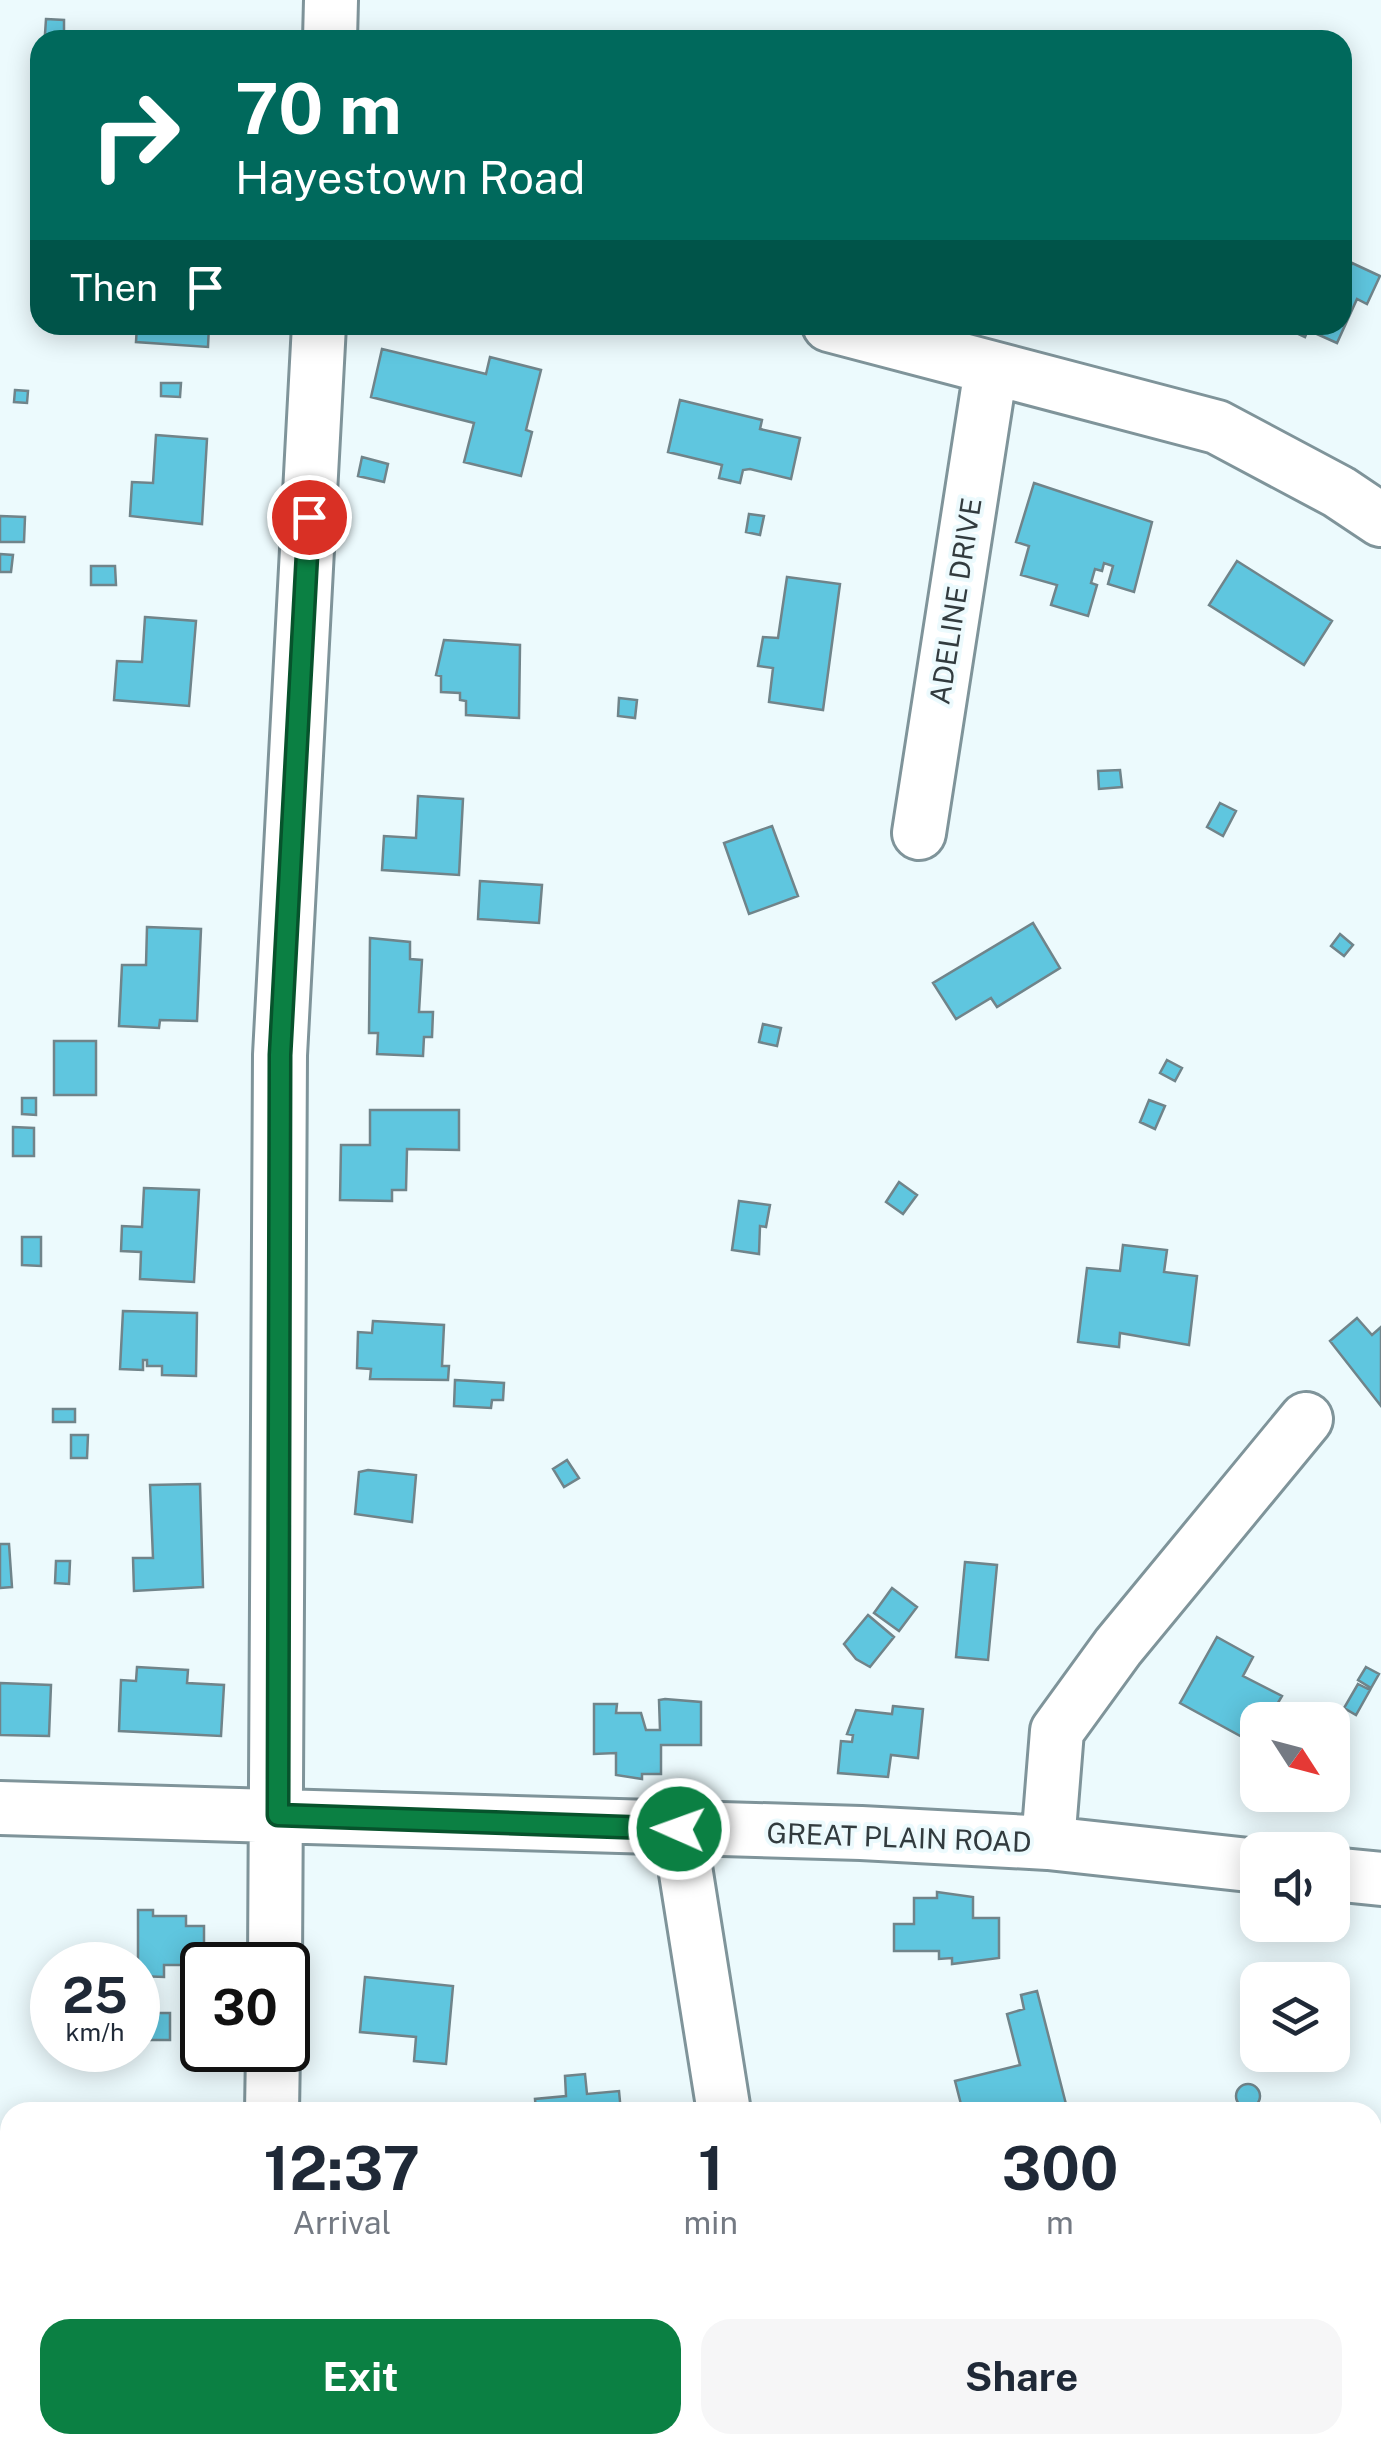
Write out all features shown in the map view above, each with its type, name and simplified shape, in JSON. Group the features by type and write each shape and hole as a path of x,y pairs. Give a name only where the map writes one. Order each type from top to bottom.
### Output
{"street":[{"path":"330,30 331,0"},
{"path":"275,1942 280,1055 319,335"},
{"path":"867,335 1217,426 1339,492 1381,520"},
{"name":"ADELINE DRIVE","path":"920,832 991,368"},
{"path":"1048,1843 1057,1731 1118,1646 1306,1418"},
{"name":"GREAT PLAIN ROAD","path":"0,1808 1048,1843 1240,1864"},
{"path":"679,1829 722,2102"},
{"path":"1350,1876 1381,1879"},
{"path":"272,2102 273,2072"}],"building":[{"path":"46,19 64,20 64,30 45,30"},
{"path":"1352,263 1380,276 1367,304 1357,299 1352,310"},
{"path":"136,335 209,335 208,347 136,342"},
{"path":"1319,335 1341,335 1337,343"},
{"path":"382,349 486,374 490,357 541,370 526,430 532,432 521,476 464,462 474,423 371,397"},
{"path":"161,383 181,383 180,397 161,396"},
{"path":"15,390 28,391 27,403 14,402"},
{"path":"680,400 762,420 760,429 800,438 791,479 750,469 743,470 740,483 719,478 722,465 668,452"},
{"path":"156,435 207,439 202,524 130,516 132,482 153,483"},
{"path":"362,457 388,464 384,482 358,476"},
{"path":"1034,483 1152,522 1134,592 1108,584 1113,566 1104,563 1102,571 1095,569 1091,583 1097,585 1088,616 1051,605 1057,585 1021,575 1029,546 1016,542"},
{"path":"749,514 764,516 760,535 746,532"},
{"path":"0,516 25,517 24,542 0,542"},
{"path":"0,554 13,555 11,572 0,572"},
{"path":"1237,561 1332,621 1304,665 1209,605"},
{"path":"91,566 115,566 116,585 91,585"},
{"path":"787,577 840,584 823,710 769,702 773,668 758,666 763,637 778,638"},
{"path":"145,617 196,621 189,706 114,700 117,661 142,662"},
{"path":"444,640 520,645 519,718 466,715 466,701 460,700 460,693 441,692 441,676 436,675"},
{"path":"619,698 637,700 635,718 618,716"},
{"path":"1120,770 1122,787 1099,789 1098,771"},
{"path":"418,796 463,799 459,875 382,870 384,836 416,838"},
{"path":"1220,803 1236,811 1223,836 1207,827"},
{"path":"772,826 798,896 749,914 724,843"},
{"path":"480,881 542,885 539,923 478,919"},
{"path":"1033,923 1060,968 997,1007 991,998 956,1019 933,983"},
{"path":"147,927 201,929 197,1021 160,1020 159,1028 119,1026 122,965 146,965"},
{"path":"1340,934 1353,945 1344,956 1331,946"},
{"path":"370,938 410,942 410,959 422,960 419,1012 433,1012 432,1037 424,1037 423,1056 377,1054 378,1033 369,1033"},
{"path":"763,1024 781,1028 777,1046 759,1042"},
{"path":"54,1041 96,1041 96,1095 54,1095"},
{"path":"1167,1060 1182,1068 1175,1081 1160,1073"},
{"path":"22,1098 36,1098 36,1115 22,1114"},
{"path":"1149,1100 1165,1106 1155,1129 1140,1122"},
{"path":"370,1110 459,1110 459,1150 407,1149 406,1190 392,1190 392,1201 340,1200 341,1145 370,1145"},
{"path":"13,1127 34,1128 34,1156 13,1156"},
{"path":"899,1182 917,1195 903,1214 886,1202"},
{"path":"144,1188 199,1190 194,1282 140,1279 141,1252 121,1251 122,1226 142,1227"},
{"path":"739,1201 770,1205 766,1227 760,1226 759,1254 732,1250"},
{"path":"22,1237 41,1237 41,1266 22,1265"},
{"path":"1123,1245 1167,1250 1164,1272 1197,1276 1189,1345 1120,1333 1119,1347 1078,1342 1087,1268 1120,1271"},
{"path":"123,1311 197,1313 196,1376 162,1375 162,1366 147,1366 147,1360 143,1360 143,1370 120,1369"},
{"path":"1357,1318 1372,1335 1381,1327 1381,1406 1330,1341"},
{"path":"373,1321 444,1325 442,1366 449,1366 448,1380 370,1379 371,1369 357,1368 358,1332 372,1333"},
{"path":"455,1380 504,1383 503,1400 492,1400 491,1408 454,1406"},
{"path":"53,1409 75,1409 75,1422 53,1422"},
{"path":"71,1435 88,1435 87,1458 71,1458"},
{"path":"567,1460 579,1478 564,1487 553,1469"},
{"path":"359,1472 416,1475 412,1522 355,1514"},
{"path":"200,1484 203,1587 134,1591 133,1558 153,1558 150,1485"},
{"path":"0,1544 9,1544 12,1587 0,1588"},
{"path":"56,1561 70,1561 69,1584 55,1583"},
{"path":"965,1562 997,1565 988,1660 956,1657"},
{"path":"892,1588 917,1607 899,1631 874,1613"},
{"path":"868,1615 894,1637 870,1667 856,1659 844,1644"},
{"path":"1217,1637 1253,1657 1243,1676 1282,1696 1278,1702 1240,1702 1240,1736 1180,1703"},
{"path":"137,1667 188,1670 187,1683 224,1685 221,1736 119,1731 121,1680 136,1681"},
{"path":"1366,1667 1379,1674 1371,1688 1358,1680"},
{"path":"0,1683 51,1685 49,1736 0,1735"},
{"path":"1358,1684 1370,1690 1356,1715 1350,1712 1348,1702"},
{"path":"659,1700 701,1702 701,1745 661,1745 661,1774 642,1774 642,1779 616,1775 616,1753 594,1754 594,1704 617,1704 616,1713 641,1713 646,1730 660,1730"},
{"path":"893,1706 923,1709 918,1758 891,1755 888,1777 838,1773 841,1741 852,1742 853,1735 847,1734 856,1710 892,1714"},
{"path":"937,1892 973,1897 973,1918 999,1918 999,1958 952,1964 952,1958 939,1959 939,1951 894,1951 894,1924 914,1924 914,1898 937,1898"},
{"path":"138,1910 153,1910 153,1916 186,1916 186,1926 204,1926 204,1942 180,1942 180,1965 164,1965 164,1977 160,1977 160,1942 138,1942"},
{"path":"365,1977 453,1986 446,2064 414,2061 416,2037 360,2032"},
{"path":"1037,1991 1065,2102 960,2102 955,2081 1020,2065 1007,2014 1024,2009 1021,1995"},
{"path":"160,2013 170,2013 170,2040 160,2040"},
{"path":"585,2074 587,2094 619,2091 620,2102 535,2102 566,2096 565,2076"},
{"path":"1243,2085 1253,2085 1259,2091 1258,2102 1237,2101 1237,2091"}],"route":[{"path":"309,517 280,1055 278,1815 679,1829"}]}
